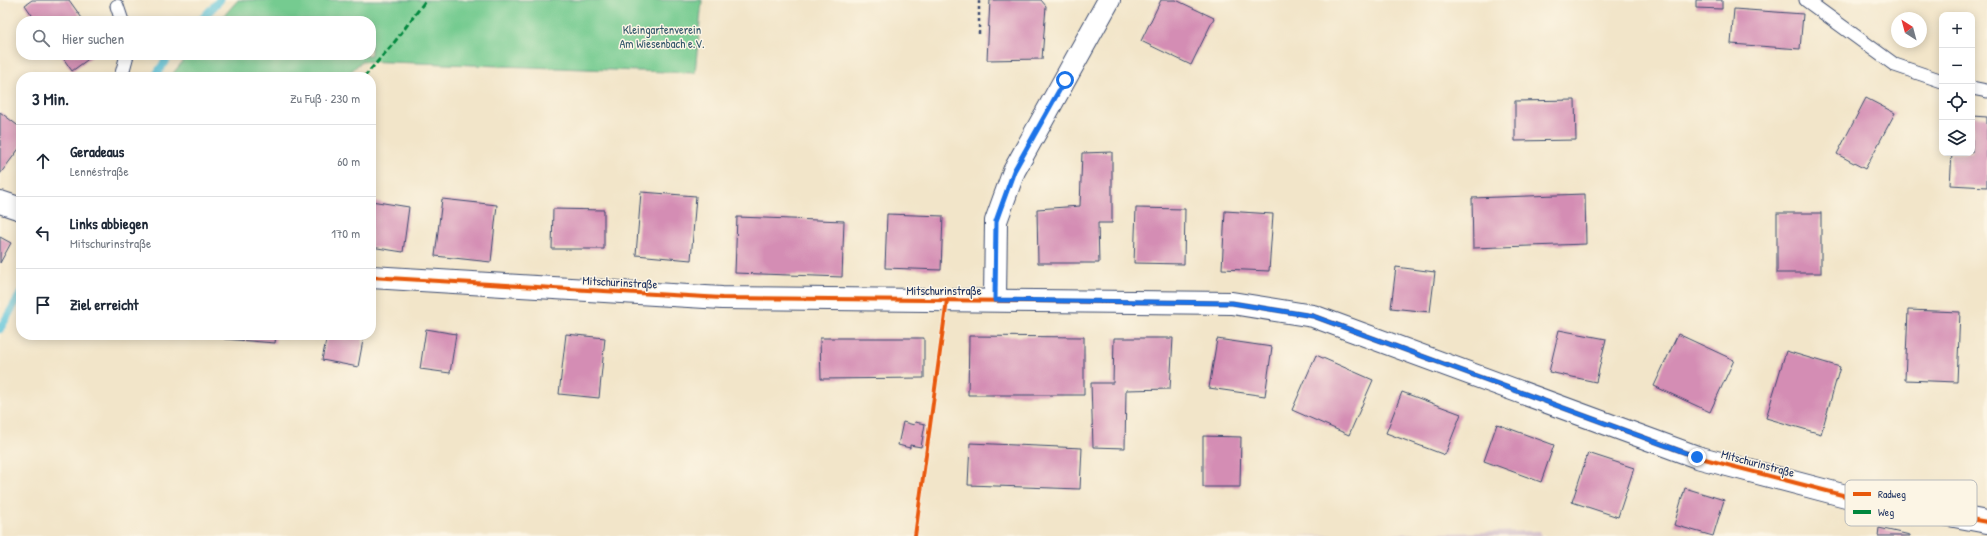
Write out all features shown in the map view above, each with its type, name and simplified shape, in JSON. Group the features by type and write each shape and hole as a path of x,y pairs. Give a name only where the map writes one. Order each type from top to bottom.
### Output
{"street":[{"path":"995,300 996,221 1014,171 1109,0"},
{"name":"Mitschurinstraße","path":"376,277 722,298 1232,303 1313,316 1697,457 1845,496"},
{"name":"Mitschurinstraße","path":"1977,520 1987,522"}],"lane":[{"path":"1806,0 1895,65 1939,80"},
{"path":"117,6 120,16"},
{"path":"122,72 126,60"},
{"path":"1975,89 1987,91"}],"path":[{"path":"979,0 979,34"},
{"path":"916,536 947,300"}],"shaded area":[{"path":"1540,531 1541,536 1287,536"}],"green space":[{"name":"Kleingartenverein Am Wiesenbach e.V.","path":"238,0 702,0 695,73 362,61 350,72 174,72 184,60 376,60 376,16 224,16"}],"building":[{"path":"32,0 69,0 80,16 33,16 25,5"},
{"path":"990,0 1041,0 1046,6 1042,59 987,60"},
{"path":"1161,0 1176,0 1214,18 1191,65 1141,41"},
{"path":"1696,0 1722,0 1722,9 1696,8"},
{"path":"1734,9 1803,14 1800,49 1731,44"},
{"path":"64,60 87,60 72,71"},
{"path":"1866,98 1895,113 1865,169 1837,154"},
{"path":"1575,100 1576,140 1515,141 1515,101"},
{"path":"0,112 16,124 16,153 0,174"},
{"path":"1975,116 1987,117 1987,187 1950,185 1952,156 1975,156"},
{"path":"1112,152 1112,223 1098,223 1099,263 1038,263 1037,209 1080,206 1082,153"},
{"path":"641,192 696,196 691,260 636,255"},
{"path":"1585,194 1586,244 1473,248 1472,198"},
{"path":"442,199 497,205 491,262 435,256"},
{"path":"376,202 409,207 403,252 376,248"},
{"path":"1136,208 1185,209 1184,264 1134,263"},
{"path":"553,209 604,210 604,249 552,249"},
{"path":"1225,211 1273,214 1269,271 1222,269"},
{"path":"1777,213 1821,213 1821,273 1777,273"},
{"path":"887,214 943,216 941,270 885,268"},
{"path":"737,217 844,221 842,277 735,273"},
{"path":"0,237 11,243 0,263"},
{"path":"1396,267 1435,272 1430,312 1391,308"},
{"path":"1908,310 1960,312 1957,382 1905,380"},
{"path":"426,329 456,334 450,373 420,369"},
{"path":"1559,330 1606,339 1596,382 1549,372"},
{"path":"566,334 605,338 599,398 559,394"},
{"path":"1678,334 1734,360 1710,412 1654,386"},
{"path":"969,336 1084,337 1084,395 968,395"},
{"path":"820,338 924,338 924,378 821,379"},
{"path":"1114,338 1173,338 1170,389 1126,390 1125,448 1093,447 1091,383 1113,383"},
{"path":"1217,339 1272,347 1265,396 1209,388"},
{"path":"237,340 275,340 275,343"},
{"path":"326,340 363,340 358,367 322,360"},
{"path":"1786,351 1840,367 1821,434 1766,418"},
{"path":"1316,355 1373,380 1349,435 1292,410"},
{"path":"1402,392 1461,414 1445,455 1386,433"},
{"path":"903,422 914,425 915,422 925,424 921,447 910,445 910,448 898,445"},
{"path":"1497,424 1554,445 1541,482 1484,461"},
{"path":"1203,436 1241,437 1240,487 1203,487"},
{"path":"970,443 1082,448 1080,489 968,485"},
{"path":"1588,453 1634,468 1618,517 1572,502"},
{"path":"1685,488 1724,500 1713,536 1674,525"},
{"path":"1879,528 1910,535 1910,536 1878,536"}],"waterway":[{"path":"205,16 220,0"},
{"path":"158,72 166,60"},
{"path":"0,329 16,302"}],"marked path":[{"path":"368,72 393,44 426,0"}],"cycle path":[{"path":"376,277 722,298 1232,303 1313,316 1697,457 1845,496"},
{"path":"915,536 947,300"},
{"path":"1977,520 1987,522"}],"route":[{"path":"1065,80 1014,171 996,221 995,300 1232,303 1313,316 1697,457"}]}
